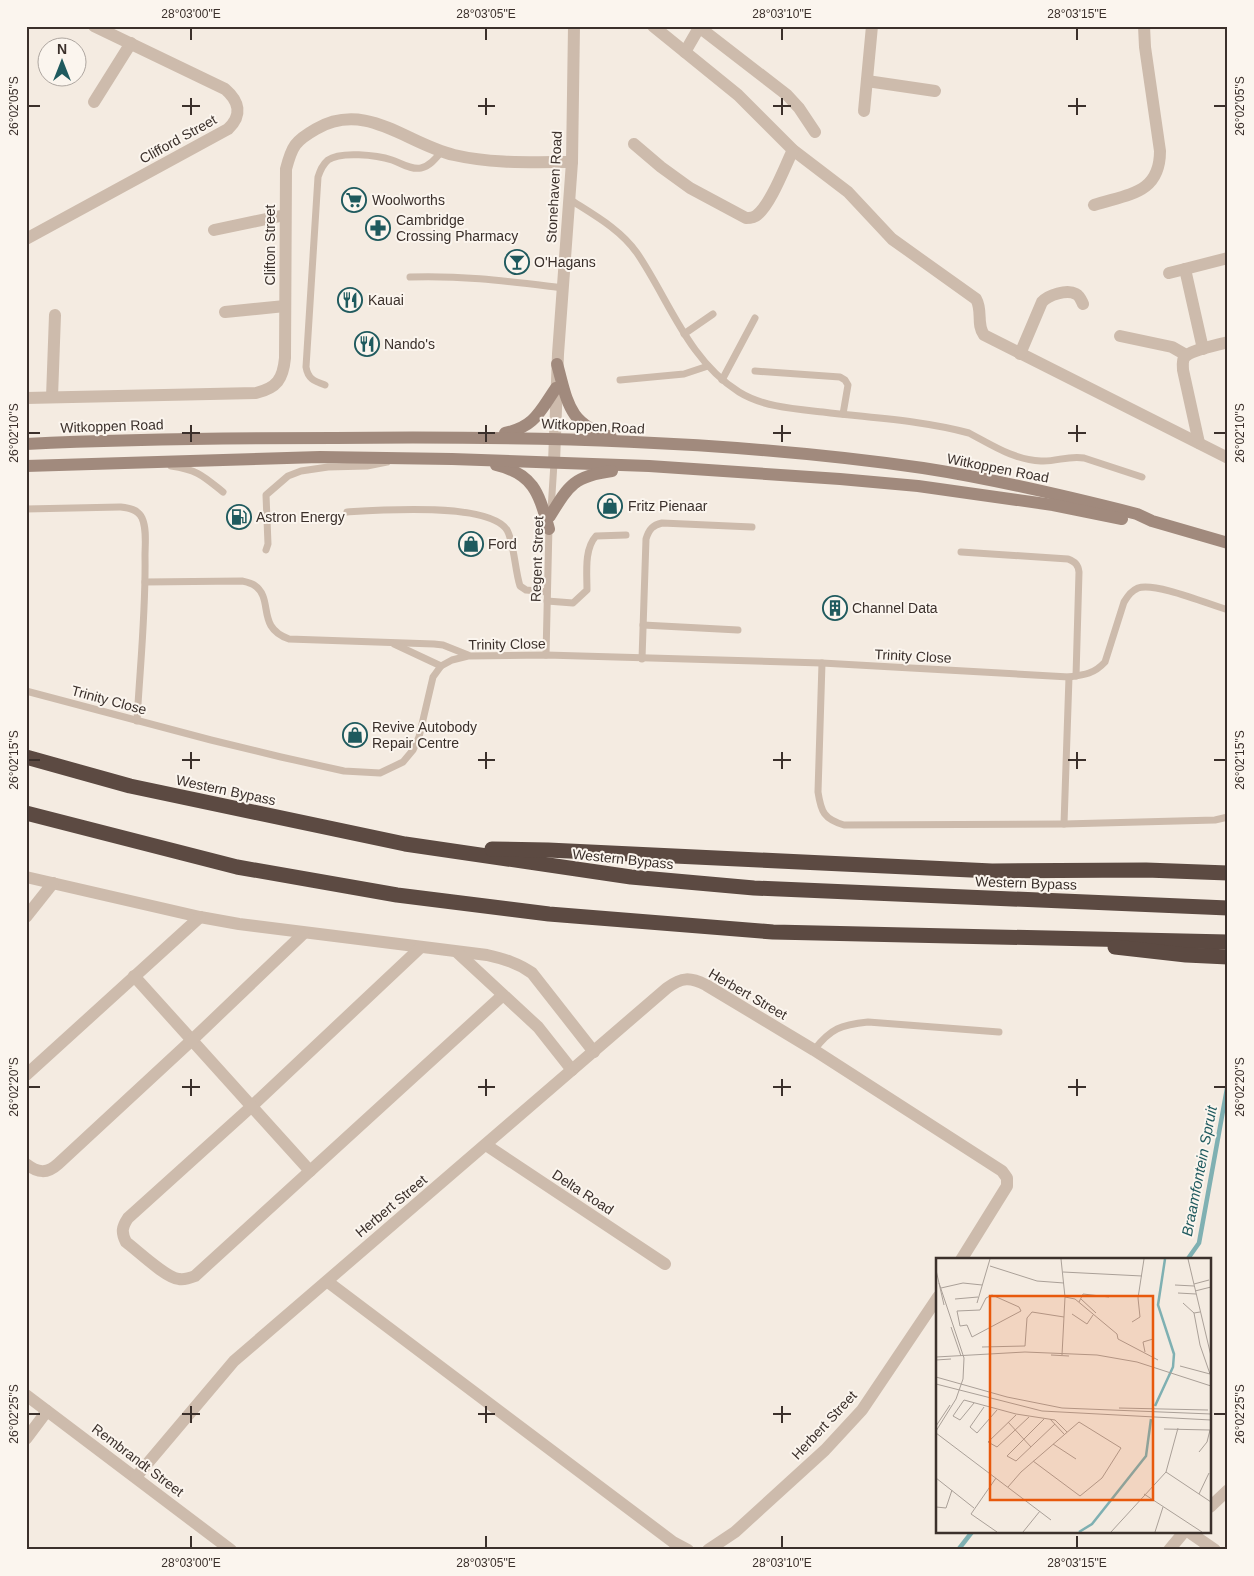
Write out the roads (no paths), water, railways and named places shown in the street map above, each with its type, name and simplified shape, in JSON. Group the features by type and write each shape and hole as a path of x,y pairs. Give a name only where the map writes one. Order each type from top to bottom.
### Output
{"highway":[{"name":"Western Bypass","path":"26,756 130,786 395,842 631,877 745,887 1228,908"},
{"path":"26,812 237,867 397,895 549,914 773,932 1228,942"},
{"path":"441,848 548,850 992,871 1146,870 1228,873"},
{"path":"1060,938 1186,956 1228,957"}],"main road":[{"path":"558,364 567,400 575,416 582,424 598,434 639,443"},
{"path":"475,436 509,432 525,426 537,417 556,388"},
{"name":"Witkoppen Road","path":"26,444 220,438 475,436 747,450 923,468 980,478 1137,514 1152,521 1228,543"},
{"name":"Witkoppen Road","path":"26,466 320,457 452,459 649,466 918,486 1053,505 1136,522 1152,521"},
{"path":"452,459 503,467 525,477 537,492 550,523"},
{"path":"550,523 567,490 578,479 598,473 649,466"}],"street":[{"name":"Clifford Street","path":"26,239 228,129 235,123 238,114 231,94 225,89 94,26"},
{"name":"Stonehaven Road","path":"554,463 556,388 572,162 574,26"},
{"path":"653,26 738,95 793,150 848,192 892,239 972,296 978,303 979,326 984,335 1228,458"},
{"path":"864,111 872,26"},
{"path":"1094,205 1141,190 1152,182 1158,173 1160,151 1144,47 1144,26"},
{"path":"685,52 700,27 787,95 799,108 815,132"},
{"path":"94,102 132,43"},
{"path":"867,81 935,91"},
{"name":"Clifton Street","path":"26,398 256,394 268,390 277,383 284,370 285,182 289,157 295,143 321,126 336,121 374,122 442,151 474,159 504,162 572,162"},
{"path":"634,144 661,168 690,188 746,218 752,218 757,215 768,202 793,150"},
{"path":"214,230 285,215"},
{"path":"1169,273 1228,258"},
{"path":"1184,269 1203,349"},
{"path":"1020,354 1042,302 1046,298 1052,295 1072,293 1079,296 1084,304"},
{"path":"225,312 285,306"},
{"path":"52,398 55,315"},
{"path":"1120,336 1172,347 1186,355"},
{"path":"1199,443 1182,364 1183,359 1186,355 1228,342"},
{"path":"26,876 200,917 303,934 487,955 520,964 532,973 594,1052"},
{"path":"26,917 52,883"},
{"path":"26,1075 200,917"},
{"path":"26,1164 37,1171 52,1170 303,934"},
{"path":"420,948 251,1107 128,1218 122,1229 126,1242 171,1277 180,1280 187,1279 202,1270 503,995"},
{"path":"458,953 538,1027 572,1070"},
{"path":"134,976 310,1171"},
{"name":"Herbert Street","path":"136,1477 234,1361 667,988 682,979 698,981 706,985 814,1050 1002,1171 1007,1178 1007,1186 962,1258"},
{"name":"Delta Road","path":"486,1145 665,1264"},
{"path":"328,1282 673,1542 688,1550"},
{"name":"Herbert Street","path":"708,1550 736,1532 825,1450 856,1417 936,1300"},
{"name":"Rembrandt Street","path":"26,1395 231,1550"},
{"path":"26,1439 47,1411"},
{"path":"1212,1505 1228,1490"},
{"path":"1170,1550 1182,1534"},
{"path":"1191,1534 1215,1550"}],"lane":[{"path":"325,384 311,379 307,374 306,367 318,177 322,167 327,161 336,156 347,154 384,158 412,168 420,168 428,165 442,151"},
{"path":"569,200 608,224 623,237 637,253 684,334 708,366 722,380 740,393 762,402 785,407 924,424 961,431 969,433 1009,454 1025,459 1042,461 1074,456 1142,477"},
{"path":"410,277 437,276 564,288"},
{"path":"684,334 713,314"},
{"path":"722,380 756,318"},
{"path":"620,380 684,374 708,366"},
{"path":"755,371 845,380 848,385 843,414"},
{"path":"266,550 268,544 266,495 288,476 314,468 367,466 402,459"},
{"path":"141,462 188,469 207,478 223,492"},
{"name":"Regent Street","path":"546,655 554,463"},
{"path":"26,508 120,506 138,512 142,518 146,582 137,720"},
{"path":"347,512 456,511 494,520 502,525 508,534 520,586 526,590 548,592"},
{"path":"642,659 646,538 651,528 662,523 752,527"},
{"path":"547,601 573,603 587,590 588,558 591,541 596,536 626,535"},
{"path":"960,552 1068,559 1078,566 1064,824"},
{"path":"146,582 242,581 254,584 260,591 272,629 279,636 290,639 434,644 443,645 468,656"},
{"name":"Trinity Close","path":"26,691 210,740 344,771 380,773 403,762 413,750 419,736 434,677 441,666 452,660 468,656 546,655 822,663 1072,676 1089,674 1098,669 1104,662 1124,602 1129,593 1138,588 1156,588 1228,610"},
{"path":"643,625 738,630"},
{"path":"390,642 441,666"},
{"path":"822,663 818,792 822,812 828,819 844,825 1064,824 1215,820 1228,817"},
{"path":"814,1050 832,1030 856,1023 868,1022 1000,1032"}],"waterway":[{"name":"Braamfontein Spruit","path":"1188,1258 1199,1243 1228,1083"},
{"name":"Braamfontein Spruit","path":"958,1550 970,1534"}],"place":[{"name":"Woolworths","path":"354,200"},
{"name":"Cambridge Crossing Pharmacy","path":"378,228"},
{"name":"O'Hagans","path":"517,262"},
{"name":"Kauai","path":"350,300"},
{"name":"Nando's","path":"367,344"},
{"name":"Fritz Pienaar","path":"610,506"},
{"name":"Astron Energy","path":"239,517"},
{"name":"Ford","path":"471,544"},
{"name":"Channel Data","path":"835,608"},
{"name":"Revive Autobody Repair Centre","path":"355,735"}]}
